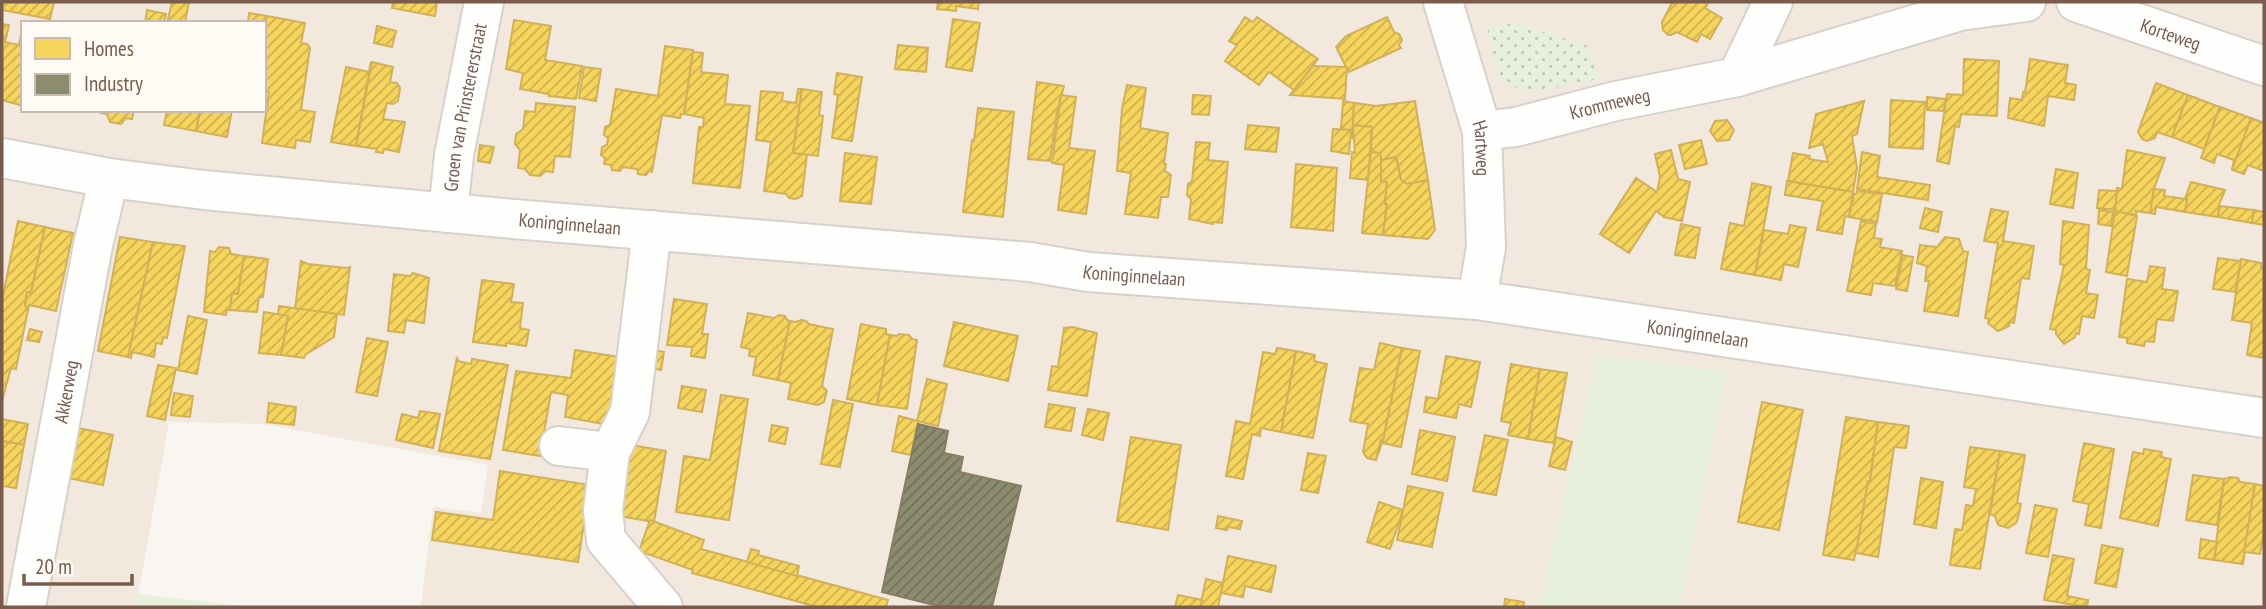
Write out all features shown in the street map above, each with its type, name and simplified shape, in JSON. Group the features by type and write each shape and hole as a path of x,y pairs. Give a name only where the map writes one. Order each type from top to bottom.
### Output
{"street":[{"name":"Groen van Prinstererstraat","path":"448,213 454,155 484,2"},
{"name":"Hartweg","path":"1443,2 1482,131 1486,247 1477,300"},
{"path":"1737,77 1773,2"},
{"name":"Krommeweg","path":"1482,131 1516,127 1616,101 1737,77 1950,7 2026,2"},
{"name":"Korteweg","path":"2076,2 2264,66"},
{"name":"Koninginnelaan","path":"2,158 109,178 204,190 1030,262 1088,272 1477,300 2264,418"},
{"name":"Akkerweg","path":"26,607 93,245 109,178"},
{"path":"652,230 630,412 610,452 603,510 606,540 663,607"},
{"path":"559,446 610,452"}],"shaded area":[{"path":"2,2 2264,2 2264,607 421,607 433,507 481,513 488,465 262,424 169,422 136,607 2,607"}],"green space":[{"path":"1514,23 1589,46 1599,79 1526,93 1499,78 1487,28"},
{"path":"1597,354 1727,372 1680,607 1539,607"},
{"path":"138,594 251,607 135,607"}],"building: Homes":[{"path":"2,2 54,2 50,19 2,10"},
{"path":"172,2 189,2 185,21 167,21"},
{"path":"393,2 437,2 435,16 392,8"},
{"path":"938,2 979,2 978,9 956,6 956,11 937,9"},
{"path":"1669,2 1709,2 1705,8 1722,18 1710,39 1701,34 1697,42 1677,32 1668,35 1663,30 1662,22 1672,3"},
{"path":"147,10 166,14 164,21 145,21"},
{"path":"249,13 267,16 266,21 248,21"},
{"path":"267,16 305,23 301,43 310,48 301,110 315,112 310,142 296,140 295,148 262,143 269,92 266,91"},
{"path":"1245,17 1253,22 1257,17 1318,59 1294,90 1269,72 1259,85 1225,61 1237,45 1229,41"},
{"path":"1387,17 1394,32 1399,34 1402,40 1399,45 1401,48 1349,72 1347,67 1345,99 1290,95 1313,66 1346,67 1336,47 1346,36"},
{"path":"953,19 980,23 972,71 946,67"},
{"path":"514,20 551,26 545,60 582,66 576,99 520,89 523,73 506,69"},
{"path":"2,24 9,25 5,42 19,45 21,34 21,105 2,100"},
{"path":"377,26 396,31 392,47 374,43"},
{"path":"898,45 928,48 926,72 895,69"},
{"path":"665,46 693,50 684,114 681,114 680,118 662,115 652,172 649,171 646,175 638,174 637,169 623,167 620,171 612,170 611,165 604,164 605,158 601,155 602,147 607,145 605,127 610,125 616,89 658,96"},
{"path":"693,52 703,53 701,72 728,75 725,104 750,106 740,188 693,183 699,127 703,127 704,118 684,114"},
{"path":"1964,59 1999,61 1997,116 1961,114 1959,127 1955,126 1949,164 1937,161 1947,94 1963,95"},
{"path":"2030,59 2068,65 2065,83 2076,85 2074,100 2048,96 2044,126 2008,118 2010,98 2022,100 2023,92 2025,93"},
{"path":"371,62 356,146 331,142 346,67 369,72"},
{"path":"372,62 393,67 390,82 397,83 400,88 398,101 387,103 383,119 405,122 399,152 384,149 383,153 376,152 377,149 356,146"},
{"path":"584,67 601,69 596,101 579,98"},
{"path":"837,73 862,77 852,141 832,138 838,95 834,94"},
{"path":"1037,82 1064,86 1057,112 1050,161 1028,159"},
{"path":"2156,83 2188,95 2172,137 2157,132 2155,138 2147,141 2142,139 2138,132"},
{"path":"1127,85 1146,88 1140,128 1168,133 1164,164 1165,171 1171,175 1168,197 1161,197 1158,218 1125,214 1131,173 1117,171 1122,109"},
{"path":"798,89 802,89 793,153 807,154 802,196 796,199 789,198 786,194 764,191 771,142 756,140 761,91 783,93 782,101 796,103"},
{"path":"802,89 822,92 819,115 823,116 818,156 793,153"},
{"path":"1061,95 1076,97 1069,148 1095,151 1086,214 1058,210 1064,165 1052,163"},
{"path":"1193,95 1211,96 1209,115 1192,114"},
{"path":"2188,95 2220,107 2204,149 2172,137"},
{"path":"1927,97 1945,99 1944,111 1927,110"},
{"path":"1891,100 1925,102 1923,149 1889,147"},
{"path":"1343,101 1354,103 1352,138 1351,130 1341,129"},
{"path":"1415,101 1428,180 1407,184 1401,180 1396,157 1381,160 1380,153 1371,152 1372,127 1353,125 1354,103 1376,106"},
{"path":"1864,101 1857,134 1852,136 1857,168 1853,192 1788,181 1793,153 1828,162 1823,144 1809,148 1816,114"},
{"path":"536,103 575,107 570,157 555,156 553,172 546,171 540,176 530,175 525,169 518,168 520,150 515,144 516,134 523,129 525,111 535,112"},
{"path":"2220,107 2251,118 2232,170 2234,160 2217,154 2214,163 2201,158"},
{"path":"978,108 1014,112 1003,217 963,212"},
{"path":"134,112 132,119 126,118 121,124 110,122 107,114 101,113"},
{"path":"167,112 200,112 196,131 164,125"},
{"path":"200,112 232,112 227,137 196,131"},
{"path":"2251,118 2264,123 2264,171 2248,165 2244,174 2232,170"},
{"path":"1727,120 1734,130 1729,140 1717,141 1710,131 1715,121"},
{"path":"1248,125 1279,128 1276,152 1245,149"},
{"path":"1353,125 1372,127 1368,180 1350,178 1352,152 1355,153"},
{"path":"1333,129 1351,130 1349,154 1331,151"},
{"path":"1701,140 1707,164 1685,169 1679,145"},
{"path":"1196,142 1210,143 1208,160 1228,162 1222,223 1189,219 1191,199 1187,195 1188,184 1192,181"},
{"path":"480,145 494,147 490,163 478,161"},
{"path":"1671,150 1678,179 1690,182 1682,221 1664,217 1656,211 1629,253 1600,234 1636,178 1657,192 1660,177 1655,154"},
{"path":"2127,150 2165,158 2154,189 2150,213 2136,211 2136,215 2115,211 2117,188 2122,189"},
{"path":"1371,152 1380,153 1383,172 1381,181 1387,182 1383,235 1362,233"},
{"path":"1862,152 1880,156 1877,177 1930,185 1928,200 1857,189"},
{"path":"845,153 877,157 871,204 840,201"},
{"path":"1396,157 1401,180 1407,184 1428,180 1435,230 1428,239 1383,235 1387,182 1381,181 1381,160"},
{"path":"1296,164 1337,168 1333,231 1291,227"},
{"path":"2056,169 2078,173 2073,208 2050,204"},
{"path":"1787,181 1853,192 1849,217 1845,216 1842,234 1817,230 1823,201 1785,195"},
{"path":"2191,182 2225,190 2218,217 2185,212 2185,199"},
{"path":"1752,183 1771,187 1755,275 1721,269 1730,223 1744,226"},
{"path":"2154,189 2165,190 2164,196 2187,199 2185,212 2156,207 2155,214 2150,213"},
{"path":"2099,190 2117,191 2115,210 2097,208"},
{"path":"1857,191 1882,194 1877,222 1849,217"},
{"path":"2220,206 2254,210 2252,223 2218,217"},
{"path":"1925,208 1942,212 1938,232 1920,228"},
{"path":"1991,209 2008,212 2003,241 2034,246 2029,279 2021,278 2014,323 2010,322 2009,326 1998,331 1988,323 1989,319 1985,318 1998,243 1984,241"},
{"path":"2099,210 2113,212 2111,226 2098,224"},
{"path":"2254,210 2264,212 2264,225 2252,223"},
{"path":"2115,211 2137,216 2127,276 2106,272"},
{"path":"18,221 45,227 31,293 27,292 25,305 28,310 16,369 11,368 2,401 2,301"},
{"path":"1861,221 1876,224 1874,238 1882,239 1880,247 1902,251 1895,286 1873,283 1871,295 1847,291"},
{"path":"2063,221 2089,225 2086,269 2090,270 2086,293 2098,295 2094,318 2082,316 2079,334 2076,333 2075,337 2064,344 2056,330 2050,329 2064,265 2060,264"},
{"path":"1681,224 1700,228 1695,258 1675,255"},
{"path":"1790,225 1806,228 1798,267 1784,264 1781,280 1755,275 1764,230 1788,234"},
{"path":"45,227 73,233 56,311 29,305 28,310 25,305 27,292 31,293"},
{"path":"120,237 153,242 128,357 98,351"},
{"path":"1945,237 1959,239 1963,251 1968,252 1958,316 1924,311 1929,281 1925,281 1927,266 1917,263 1920,245 1937,247"},
{"path":"153,242 185,246 167,338 163,337 162,344 156,343 154,357 132,352 131,358 128,357"},
{"path":"219,247 229,248 231,254 244,256 238,294 232,293 230,310 227,310 226,315 204,312 210,251 215,252"},
{"path":"1903,255 1913,257 1907,291 1896,289"},
{"path":"244,256 268,259 263,297 259,297 257,312 230,310 232,293 238,294"},
{"path":"2218,258 2241,261 2235,292 2213,289"},
{"path":"2241,259 2261,263 2264,268 2264,358 2247,355 2252,323 2232,320"},
{"path":"301,261 308,264 350,267 344,315 295,309"},
{"path":"2150,266 2165,268 2162,289 2178,291 2173,321 2157,319 2154,342 2145,341 2144,346 2127,343 2127,338 2119,337 2127,279 2147,282"},
{"path":"413,273 429,278 424,323 406,320 404,333 388,331 394,274 410,276"},
{"path":"482,280 514,284 511,302 523,303 520,328 529,330 526,346 473,342"},
{"path":"674,299 707,304 702,334 708,334 705,358 691,356 692,347 667,345"},
{"path":"279,306 337,314 334,337 304,358 281,355 288,316 278,315"},
{"path":"264,312 288,316 281,355 259,353"},
{"path":"748,313 774,318 785,316 790,321 778,380 753,375 756,357 749,356 750,349 741,347"},
{"path":"188,316 207,320 197,374 178,370"},
{"path":"801,320 833,329 822,386 827,391 824,402 818,405 788,399 791,383 778,380 790,321"},
{"path":"954,322 1018,336 1008,381 944,366"},
{"path":"861,324 886,329 886,334 890,335 877,405 847,399"},
{"path":"1072,327 1097,333 1087,396 1048,390 1052,366 1058,367 1064,328"},
{"path":"30,329 42,332 39,342 27,340"},
{"path":"890,335 909,335 917,340 907,409 877,405"},
{"path":"367,338 388,342 377,396 356,392"},
{"path":"1380,343 1402,348 1383,441 1381,440 1376,460 1367,458 1363,452 1368,424 1350,421 1360,368 1374,370"},
{"path":"1277,348 1296,351 1281,432 1261,428 1260,436 1252,434 1243,479 1226,476 1236,421 1250,424 1263,352 1275,354"},
{"path":"1402,348 1420,351 1401,447 1382,443 1376,460 1381,440 1383,441"},
{"path":"575,350 626,358 615,426 565,417 568,395 551,392 540,456 503,450 516,371 571,378"},
{"path":"653,350 664,352 661,370 650,368"},
{"path":"1296,351 1315,355 1314,361 1327,364 1313,438 1281,432"},
{"path":"1446,356 1480,362 1471,407 1459,404 1456,418 1424,412 1426,397 1438,399"},
{"path":"457,357 458,361 471,364 472,359 508,365 490,459 439,451"},
{"path":"1511,364 1540,369 1528,439 1508,435 1511,423 1501,421"},
{"path":"158,365 176,368 165,420 147,416"},
{"path":"1540,369 1567,373 1554,443 1528,439"},
{"path":"927,379 947,384 938,426 917,421"},
{"path":"682,386 706,390 702,412 678,408"},
{"path":"174,393 193,396 190,417 171,415"},
{"path":"721,395 748,399 729,520 676,512 684,456 710,460"},
{"path":"833,400 853,404 840,467 821,464"},
{"path":"1762,402 1803,410 1779,530 1738,522"},
{"path":"269,403 296,407 294,425 267,422"},
{"path":"1049,404 1075,408 1071,431 1045,427"},
{"path":"1088,409 1109,413 1103,440 1082,435"},
{"path":"420,411 440,414 433,448 396,440 402,414 418,418"},
{"path":"899,416 918,421 911,455 892,451"},
{"path":"1846,417 1878,422 1870,481 1854,560 1823,555"},
{"path":"2,419 28,424 24,445 3,441 2,450"},
{"path":"1878,422 1909,426 1906,448 1894,447 1878,557 1856,553"},
{"path":"772,425 788,428 785,444 769,441"},
{"path":"78,428 113,435 103,485 68,478"},
{"path":"1420,430 1455,437 1447,481 1412,474"},
{"path":"1485,435 1508,440 1496,495 1473,491"},
{"path":"1131,437 1181,445 1168,530 1117,521"},
{"path":"1556,437 1572,442 1565,470 1549,466"},
{"path":"3,441 24,445 16,488 2,486"},
{"path":"2084,443 2114,449 2101,528 2085,525 2089,504 2073,501"},
{"path":"631,445 666,451 654,522 619,516"},
{"path":"1970,447 2000,451 1980,569 1950,565 1955,529 1962,530 1966,505 1973,506 1976,489 1964,487"},
{"path":"2144,449 2162,452 2161,457 2171,459 2158,526 2120,518 2133,452 2143,454"},
{"path":"2000,451 2025,455 2017,503 2021,504 2018,518 2016,523 2008,528 1998,525 1995,516 1990,514"},
{"path":"1308,453 1326,456 1318,493 1301,490"},
{"path":"500,471 590,485 578,562 432,540 436,512 493,520"},
{"path":"2193,475 2224,479 2217,525 2186,520"},
{"path":"1921,478 1943,482 1936,528 1914,524"},
{"path":"2238,478 2240,482 2255,484 2243,564 2214,560 2224,479"},
{"path":"2255,484 2264,486 2264,532 2260,554 2244,552"},
{"path":"1408,486 1443,493 1432,547 1397,540"},
{"path":"1379,502 1403,510 1390,549 1367,542"},
{"path":"2035,505 2057,509 2048,557 2026,553"},
{"path":"1218,516 1242,521 1240,529 1216,528"},
{"path":"650,520 704,540 701,549 888,600 886,607 818,607 692,573 693,570 639,551"},
{"path":"2201,539 2217,542 2214,560 2199,558"},
{"path":"2102,545 2123,549 2116,587 2095,583"},
{"path":"751,549 759,551 758,555 799,566 797,576 747,562"},
{"path":"2053,555 2074,559 2067,596 2088,600 2087,607 2044,600"},
{"path":"1228,556 1276,566 1271,592 1245,586 1243,597 1221,593"},
{"path":"1206,579 1223,583 1218,607 1200,607"},
{"path":"1178,595 1202,600 1200,607 1175,607"},
{"path":"1505,599 1524,602 1523,607 1504,607"}],"building: Industry":[{"path":"918,424 948,431 944,453 963,457 960,472 1021,486 992,607 942,607 882,592"}]}
